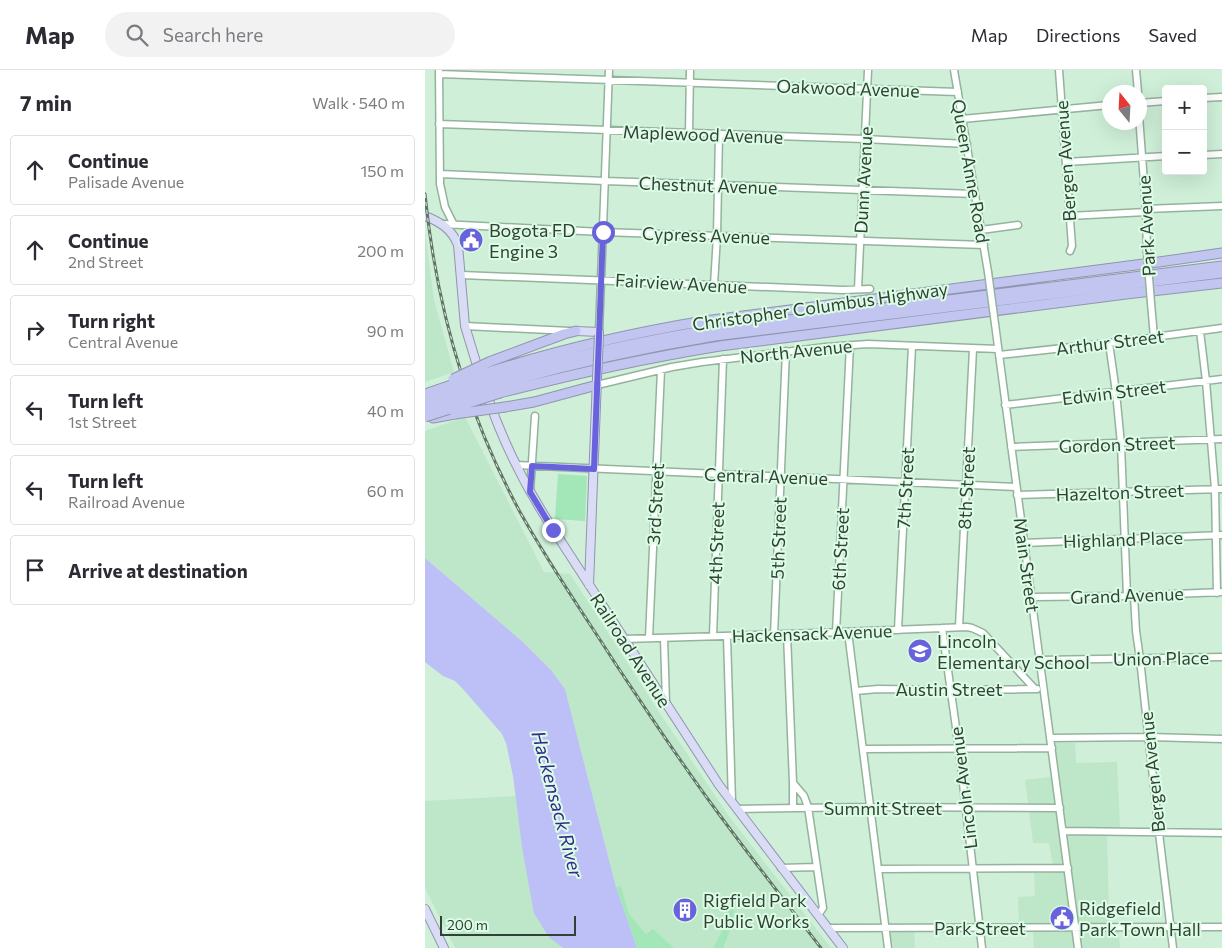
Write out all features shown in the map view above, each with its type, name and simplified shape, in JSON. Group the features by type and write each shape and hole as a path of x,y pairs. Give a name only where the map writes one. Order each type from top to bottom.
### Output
{"highway":[{"name":"Christopher Columbus Highway","path":"425,409 544,355 655,329 1222,253"},
{"name":"Christopher Columbus Highway","path":"425,402 495,378 537,367 601,351 699,332 1222,266"},
{"name":"Christopher Columbus Highway","path":"425,393 715,336 1222,273"},
{"name":"Christopher Columbus Highway","path":"425,418 495,378 601,368 720,346 1222,283"},
{"path":"495,378 564,334 576,331"},
{"path":"425,418 534,402 597,382"}],"main road":[{"name":"Cypress Avenue","path":"427,217 442,224"},
{"name":"Railroad Avenue","path":"442,224 454,235 458,244 465,326 495,419 530,492 719,785 843,948"},
{"path":"576,331 599,334 589,584"},
{"path":"425,909 444,948"}],"street":[{"path":"599,334 609,70"},
{"path":"689,133 690,70"},
{"name":"Dunn Avenue","path":"858,290 864,139 869,70"},
{"name":"Queen Anne Road","path":"954,70 988,272"},
{"name":"Bergen Avenue","path":"1059,70 1072,246 1070,251"},
{"path":"1136,70 1137,85"},
{"path":"439,72 440,184 449,216 454,225"},
{"name":"Oakwood Avenue","path":"439,72 958,92"},
{"path":"1207,98 1222,97"},
{"path":"1147,102 1162,101"},
{"path":"962,119 1102,106"},
{"name":"Maplewood Avenue","path":"439,124 967,144"},
{"name":"Park Avenue","path":"1140,130 1154,337"},
{"path":"714,285 719,134"},
{"path":"1207,155 1222,154"},
{"path":"1065,162 1162,156"},
{"name":"Chestnut Avenue","path":"440,174 975,194"},
{"path":"1069,216 1222,206"},
{"name":"Cypress Avenue","path":"442,224 603,232 984,245"},
{"path":"981,230 1018,225"},
{"name":"Main Street","path":"988,272 1078,948"},
{"name":"Fairview Avenue","path":"461,275 843,290 870,289"},
{"path":"465,326 576,331"},
{"name":"Arthur Street","path":"998,352 1109,343 1222,328"},
{"path":"1200,331 1218,489 1219,592"},
{"name":"Bergen Avenue","path":"1109,343 1121,444 1125,539 1131,596 1173,948"},
{"name":"North Avenue","path":"597,382 723,359 850,345 912,346 998,352"},
{"name":"6th Street","path":"836,633 850,345"},
{"name":"7th Street","path":"898,630 912,346"},
{"name":"8th Street","path":"959,627 973,349"},
{"name":"5th Street","path":"774,635 786,351"},
{"name":"4th Street","path":"713,636 723,359"},
{"name":"3rd Street","path":"649,638 661,370"},
{"name":"Edwin Street","path":"1005,405 1222,379"},
{"path":"530,492 535,416"},
{"name":"Gordon Street","path":"1011,447 1222,440"},
{"name":"Central Avenue","path":"516,465 1016,487"},
{"name":"Hazelton Street","path":"1017,495 1218,489"},
{"name":"Highland Place","path":"1024,543 1219,536"},
{"name":"Grand Avenue","path":"1031,598 1219,592"},
{"name":"Lincoln Avenue","path":"942,628 959,749 982,948"},
{"name":"Hackensack Avenue","path":"624,639 972,628 983,633 1035,689"},
{"path":"848,632 888,948"},
{"path":"787,634 793,808"},
{"path":"727,636 735,806"},
{"path":"664,638 666,704"},
{"name":"Union Place","path":"1040,660 1222,657"},
{"name":"Austin Street","path":"856,691 878,688 951,690 1043,688"},
{"path":"1050,738 1222,739"},
{"path":"863,749 1052,748"},
{"path":"793,783 805,796 808,808 823,908 818,915"},
{"name":"Summit Street","path":"735,806 793,808 1060,808"},
{"path":"1063,831 1222,833"},
{"path":"781,868 816,867"},
{"path":"878,869 1067,868"},
{"name":"Park Street","path":"828,928 1222,927"}],"shaded area":[{"path":"425,232 434,300 454,372 425,382"},
{"path":"465,417 544,572 570,574 728,815 831,948 723,948 732,926 727,910 725,925 713,948 647,948 646,934 629,914 621,886 616,887 565,689 551,670 524,643 425,558 425,431"},
{"path":"558,474 587,476 585,521 555,519"},
{"path":"1055,743 1075,743 1076,763 1117,762 1120,827 1107,829 1109,924 1118,924 1120,948 1034,948 1033,932 1019,931 1018,897 1035,896 1034,873 1054,872 1049,843 1033,843 1025,780 1059,776"},
{"path":"516,796 533,908 562,948 455,948 425,888 425,801"},
{"path":"621,886 629,914 646,934 653,929 674,948 637,948 616,887"},
{"path":"731,903 734,914 730,931 723,948 713,948 725,925 727,910"},
{"path":"914,930 915,948 893,948 890,933"}],"water":[{"name":"Hackensack River","path":"425,558 524,643 551,670 565,689 616,887 637,948 563,948 550,938 534,913 522,847 513,776 506,743 502,734 455,681 443,676 425,662"}],"railway":[{"path":"425,194 437,277 457,358 484,437 520,512 566,588 675,753 726,824 821,948"}],"place":[{"name":"Bogota FD Engine 3","path":"471,240"},
{"name":"Lincoln Elementary School","path":"920,651"},
{"name":"Rigfield Park Public Works","path":"685,910"},
{"name":"Ridgefield Park Town Hall","path":"1062,918"}],"route":[{"path":"553,530 530,492 532,466 594,469 603,232"}]}
